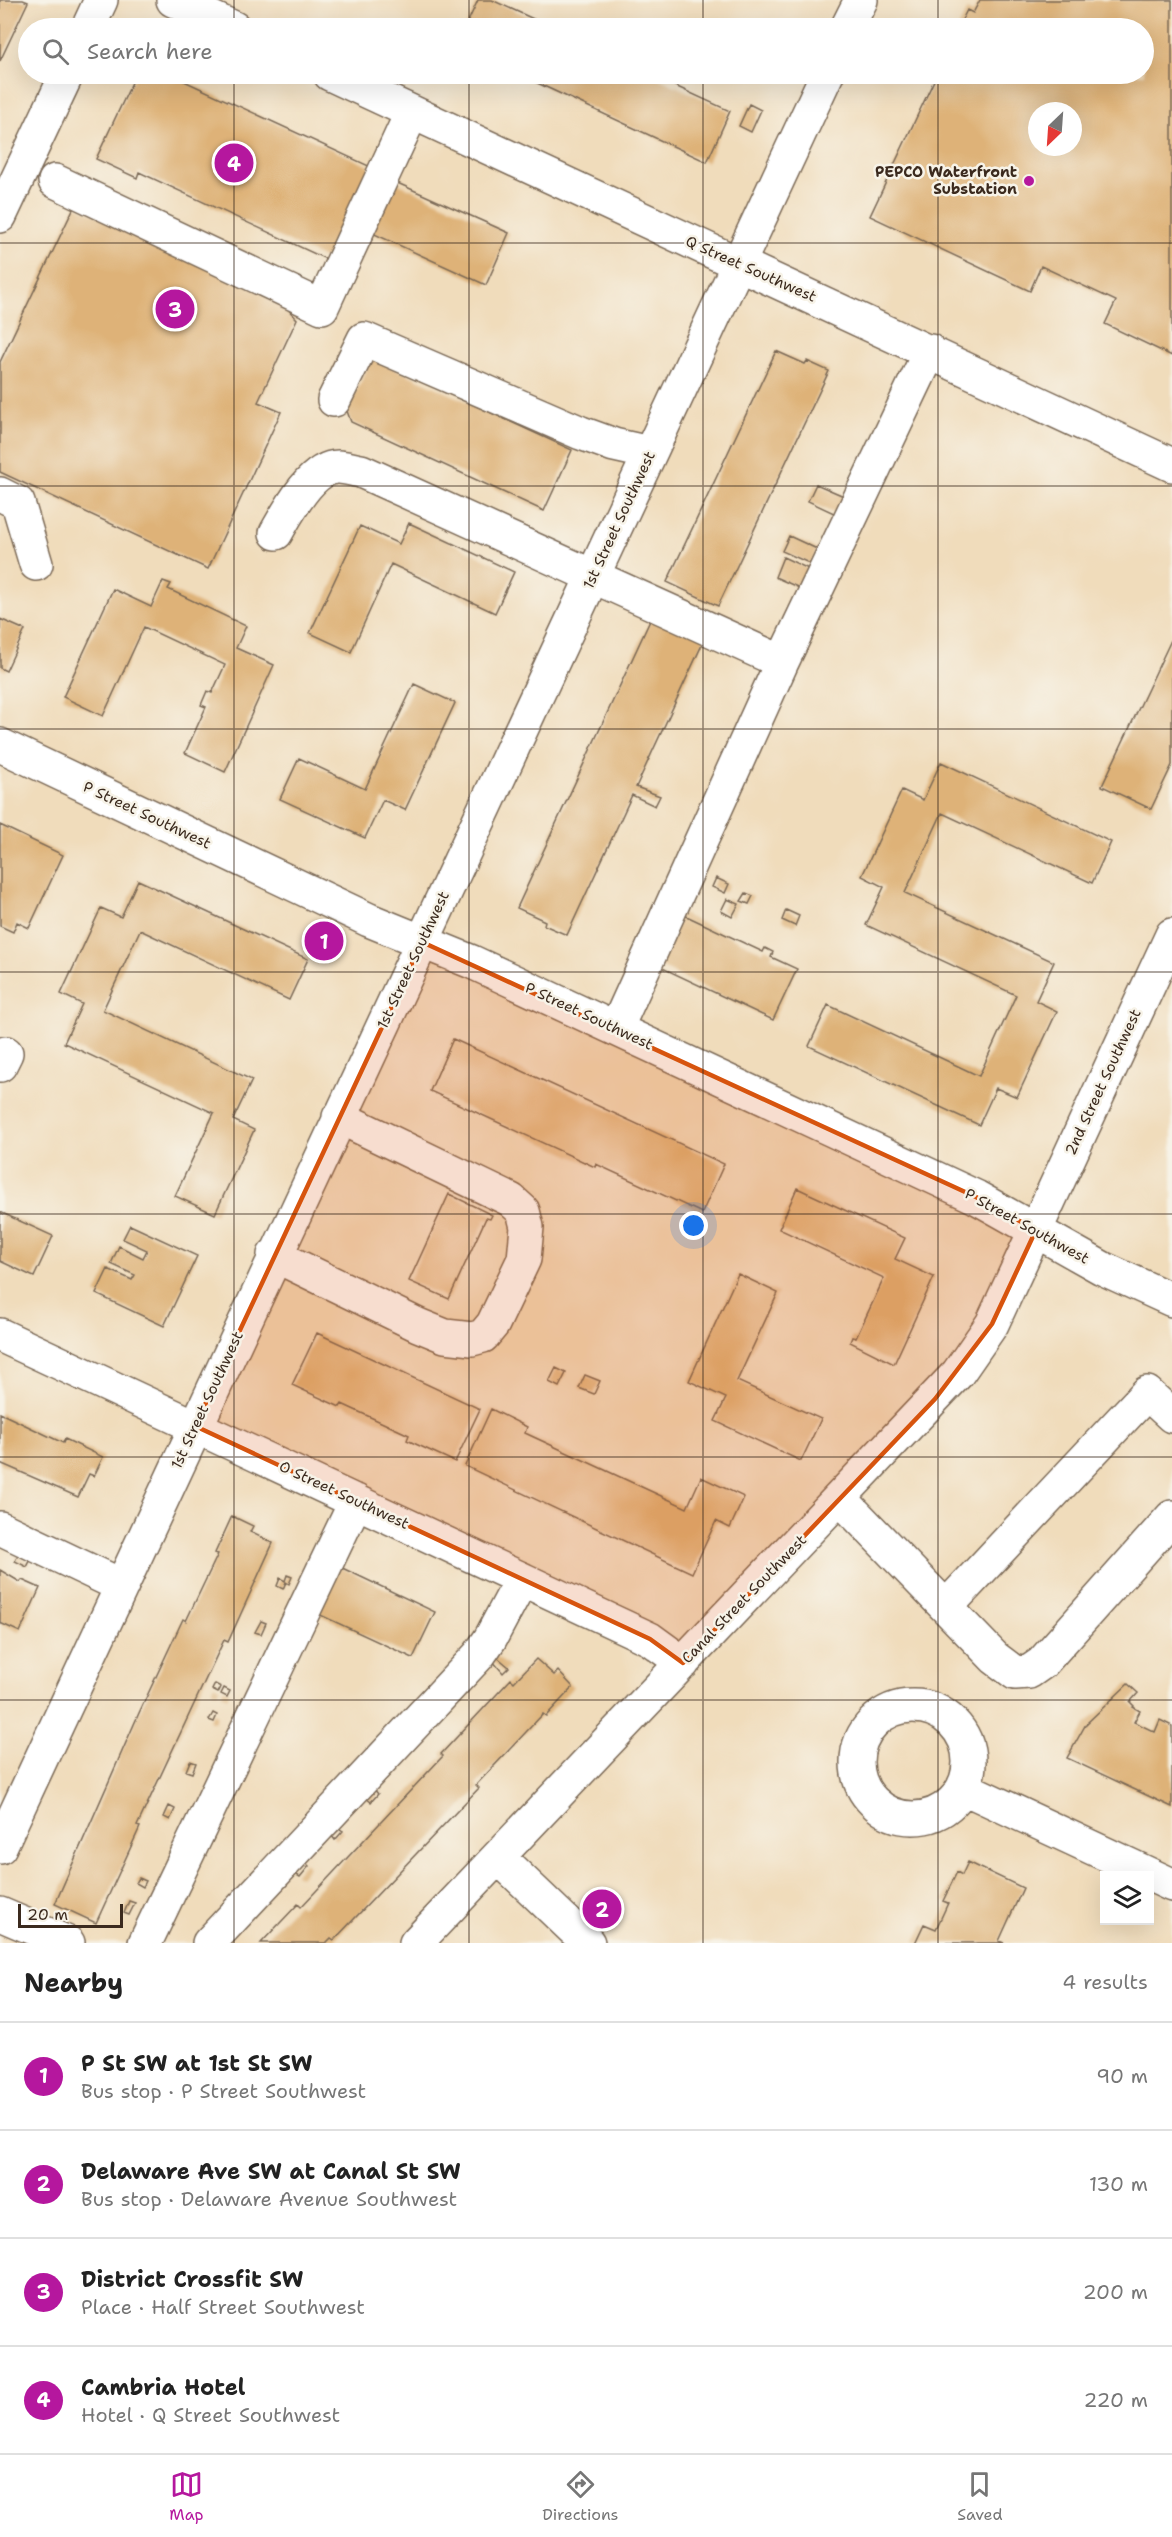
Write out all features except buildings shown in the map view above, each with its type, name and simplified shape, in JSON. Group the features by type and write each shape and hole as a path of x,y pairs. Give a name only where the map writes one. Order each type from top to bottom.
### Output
{"street":[{"path":"93,18 101,0"},
{"path":"173,0 212,18"},
{"path":"852,18 861,0"},
{"path":"0,216 62,84"},
{"name":"Q Street Southwest","path":"352,84 1172,465"},
{"name":"1st Street Southwest","path":"0,1847 274,1255 822,84"},
{"path":"55,181 322,307 412,112"},
{"path":"334,400 364,339 581,433 614,445 650,453"},
{"path":"616,1029 782,662 930,351"},
{"path":"276,533 291,505 316,475 337,467 361,471 782,662"},
{"path":"0,494 18,504 36,564"},
{"name":"P Street Southwest","path":"0,745 369,920 472,962 976,1197 1102,1268 1172,1300"},
{"name":"2nd Street Southwest","path":"1036,1230 1172,935"},
{"path":"274,1255 418,1325 445,1336 472,1339 483,1336 493,1324 524,1259 527,1227 523,1211 511,1200 339,1117"},
{"name":"Canal Street Southwest","path":"416,1943 958,1373 992,1324 1036,1230"},
{"name":"O Street Southwest","path":"0,1335 650,1639 683,1663"},
{"path":"946,1607 1147,1393 1172,1416"},
{"path":"840,1498 999,1661 1015,1673 1029,1672 1042,1663 1172,1517"},
{"path":"145,1943 356,1501"},
{"path":"0,1527 122,1586"},
{"path":"208,1943 479,1655 522,1579"},
{"path":"964,1788 1172,1885"},
{"path":"498,1857 588,1943"},
{"path":"0,1914 68,1943"}],"highlighted area":[{"path":"422,942 976,1197 1036,1230 992,1324 935,1399 683,1663 650,1639 195,1426"}],"place":[{"name":"Cambria Hotel","path":"234,163"},
{"name":"PEPCO Waterfront Substation","path":"1029,181"},
{"name":"District Crossfit SW","path":"175,309"},
{"name":"P St SW at 1st St SW","path":"324,941"},
{"name":"Delaware Ave SW at Canal St SW","path":"602,1909"}]}
